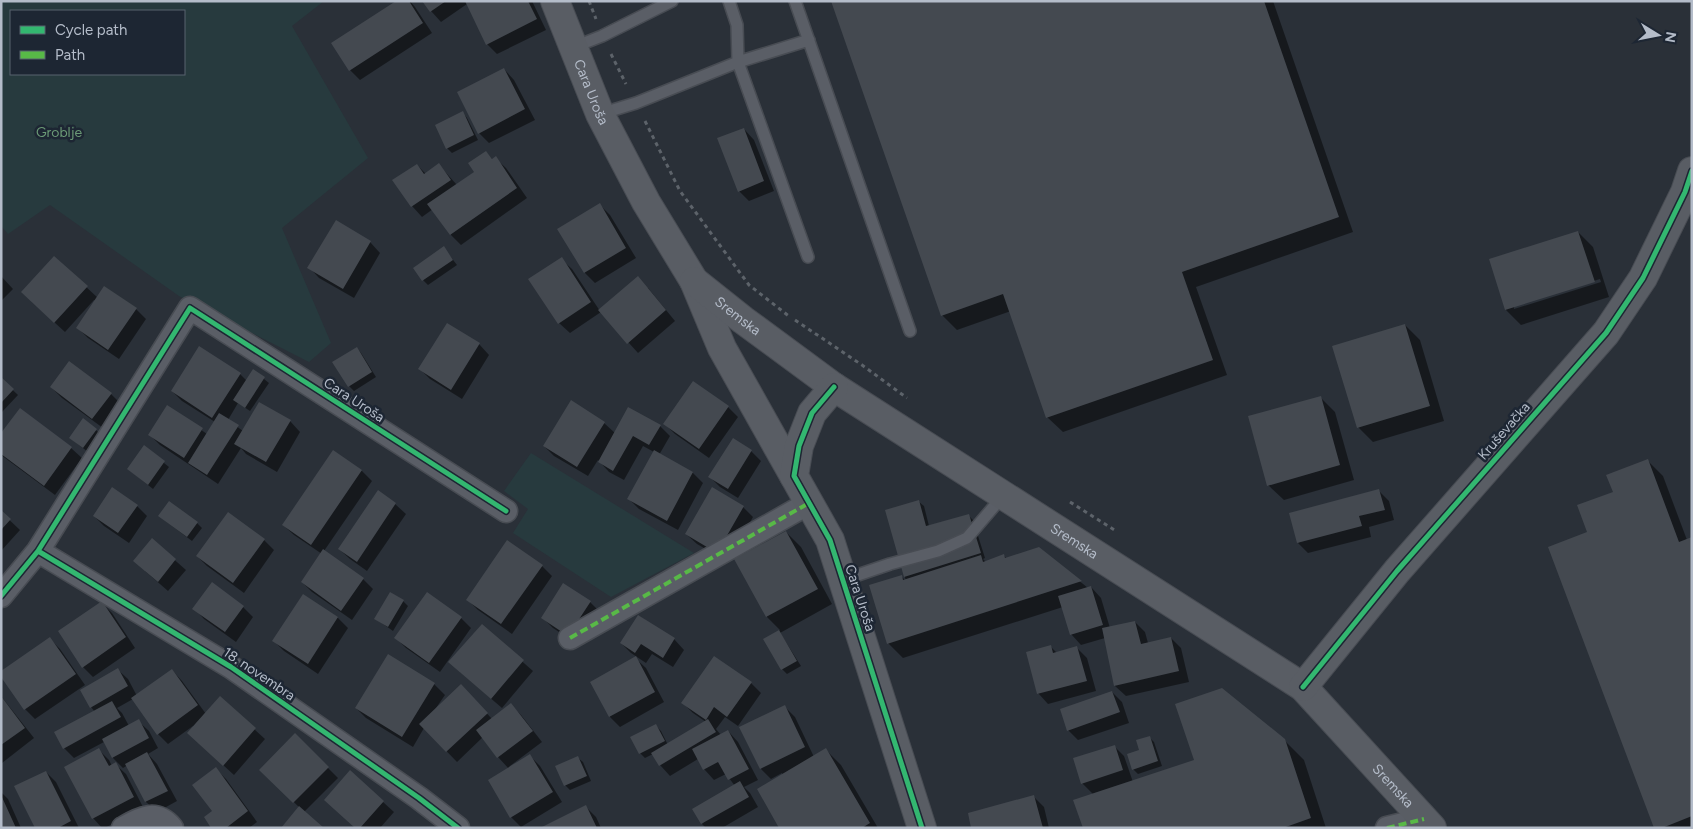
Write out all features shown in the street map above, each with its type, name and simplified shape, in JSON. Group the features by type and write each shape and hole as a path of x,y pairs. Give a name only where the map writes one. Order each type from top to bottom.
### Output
{"main road":[{"name":"Cara Uroša","path":"555,1 600,114 646,202 694,281 722,348 830,540 922,828"},
{"name":"Kruševačka","path":"1303,688 1397,571 1507,443 1606,333 1643,278 1685,192 1692,171"},
{"name":"Sremska","path":"694,281 743,320 834,387 1303,688 1428,823"},
{"path":"794,476 798,446 812,413 834,387"}],"street":[{"name":"Cara Uroša","path":"38,551 190,308 506,512"},
{"path":"570,638 809,503"},
{"path":"1,596 38,551"},
{"name":"18. novembra","path":"38,551 231,667 419,798 458,828"},
{"path":"123,828 142,818 154,816 165,820 172,828"},
{"path":"1387,828 1428,823"}],"lane":[{"path":"574,47 602,36 672,1"},
{"path":"729,1 737,25 738,62 808,257"},
{"path":"795,1 910,331"},
{"path":"600,114 636,103 738,62 809,40"},
{"path":"843,580 890,564 938,551 967,538 1002,496"}],"path":[{"path":"589,1 602,36 680,191 749,284 794,320 909,399"},
{"path":"1066,499 1124,536"}],"green space":[{"name":"Groblje","path":"1,1 324,1 292,26 368,158 282,228 331,343 309,362 179,296 50,205 8,234 1,226"},
{"path":"531,453 694,553 611,597 513,533 528,509 504,491"}],"building":[{"path":"396,1 409,1 423,23 349,71 331,43"},
{"path":"422,1 446,1 430,12"},
{"path":"465,1 528,1 537,19 486,45"},
{"path":"831,1 1264,1 1339,217 1182,272 1213,360 1046,418 1003,294 941,316"},
{"path":"504,68 525,109 478,134 457,92"},
{"path":"463,111 474,135 446,149 435,125"},
{"path":"744,128 764,181 738,192 717,138"},
{"path":"486,151 492,159 496,156 517,188 450,235 427,204 474,172 468,163"},
{"path":"439,163 451,180 411,207 392,180 417,164 424,174"},
{"path":"600,203 626,248 584,273 557,229"},
{"path":"336,220 371,241 343,289 307,268"},
{"path":"1578,231 1595,282 1505,310 1489,259"},
{"path":"444,246 453,260 422,281 413,268"},
{"path":"54,256 88,286 54,323 21,292"},
{"path":"562,257 591,302 558,324 528,279"},
{"path":"638,276 666,310 627,344 598,310"},
{"path":"104,286 137,308 108,350 76,328"},
{"path":"447,323 480,343 451,390 418,369"},
{"path":"1405,324 1430,406 1357,428 1332,346"},
{"path":"199,346 241,373 212,418 171,391"},
{"path":"357,347 372,372 348,387 332,362"},
{"path":"69,361 112,393 92,419 50,387"},
{"path":"253,369 265,377 245,408 233,400"},
{"path":"1,377 14,389 1,403"},
{"path":"693,381 729,406 699,449 663,424"},
{"path":"1321,396 1340,465 1267,486 1248,416"},
{"path":"571,400 605,422 577,467 543,446"},
{"path":"259,402 291,420 266,462 234,444"},
{"path":"167,405 203,428 184,458 148,435"},
{"path":"628,407 661,425 649,445 633,436 613,471 598,462"},
{"path":"20,408 72,447 44,486 1,454 1,433"},
{"path":"219,413 239,425 207,475 188,463"},
{"path":"83,418 97,429 83,448 69,438"},
{"path":"733,438 752,450 728,489 708,477"},
{"path":"144,445 165,461 148,485 127,469"},
{"path":"333,450 362,470 311,545 282,525"},
{"path":"654,450 693,472 667,521 627,499"},
{"path":"1648,459 1679,542 1692,537 1692,816 1662,828 1654,828 1548,547 1587,532 1577,505 1613,492 1606,475"},
{"path":"112,487 138,505 118,533 93,516"},
{"path":"712,487 744,506 717,553 685,534"},
{"path":"1379,489 1385,510 1359,516 1362,526 1297,543 1289,513"},
{"path":"378,490 396,503 357,562 338,549"},
{"path":"919,500 926,526 969,514 981,553 904,577 885,510"},
{"path":"169,501 198,522 187,537 158,516"},
{"path":"1,510 11,519 1,530"},
{"path":"228,512 265,539 233,583 196,556"},
{"path":"786,531 818,589 766,617 734,559"},
{"path":"152,538 176,559 158,582 133,561"},
{"path":"507,540 543,565 501,624 466,600"},
{"path":"1039,547 1082,581 887,644 869,585 902,575 903,580 981,555 983,562 1004,554 1005,558"},
{"path":"323,549 364,578 341,611 301,582"},
{"path":"212,582 244,606 225,632 192,609"},
{"path":"563,583 591,601 568,636 541,618"},
{"path":"1091,586 1103,625 1070,635 1058,596"},
{"path":"390,592 404,600 388,627 374,619"},
{"path":"427,592 462,617 429,663 394,638"},
{"path":"303,594 338,617 308,664 272,641"},
{"path":"102,601 126,637 82,668 58,631"},
{"path":"638,615 675,638 663,658 641,644 635,653 620,643"},
{"path":"1135,621 1141,644 1171,637 1179,671 1114,686 1102,628"},
{"path":"482,624 524,660 491,699 448,662"},
{"path":"779,630 797,661 781,670 763,639"},
{"path":"50,637 76,674 24,710 1,677 1,671"},
{"path":"1051,645 1053,653 1077,646 1087,681 1037,694 1026,652"},
{"path":"388,654 435,683 402,737 355,708"},
{"path":"636,656 655,692 609,717 590,682"},
{"path":"714,656 752,682 727,717 714,707 706,720 681,703"},
{"path":"118,668 128,686 90,708 80,690"},
{"path":"172,669 198,705 157,735 131,698"},
{"path":"461,684 488,713 446,752 419,724"},
{"path":"1222,688 1285,739 1311,818 1283,828 1083,828 1073,800 1194,760 1175,704"},
{"path":"1112,691 1120,712 1067,731 1060,709"},
{"path":"1,696 25,728 1,745"},
{"path":"220,696 256,728 223,766 187,733"},
{"path":"112,701 121,717 63,749 54,732"},
{"path":"511,703 533,731 497,758 476,730"},
{"path":"785,705 805,747 760,769 739,727"},
{"path":"139,719 149,738 112,758 102,739"},
{"path":"708,719 716,732 659,766 651,753"},
{"path":"656,724 665,741 639,754 630,737"},
{"path":"728,730 749,769 728,780 718,762 703,770 692,749"},
{"path":"295,733 329,767 293,803 259,770"},
{"path":"1150,736 1158,761 1132,770 1127,754 1139,750 1136,740"},
{"path":"1115,745 1123,770 1081,784 1073,758"},
{"path":"99,748 109,766 116,762 134,797 92,819 64,767"},
{"path":"826,748 870,823 862,828 779,828 757,789"},
{"path":"147,752 168,791 145,802 125,764"},
{"path":"530,754 553,792 510,818 488,780"},
{"path":"578,756 587,776 564,786 555,766"},
{"path":"216,767 248,811 226,828 211,828 204,817 212,811 192,785"},
{"path":"350,770 384,801 360,828 355,828 324,800"},
{"path":"46,771 71,821 58,828 35,828 14,786"},
{"path":"740,781 749,797 701,824 692,809"},
{"path":"1,795 16,828 1,828"},
{"path":"1034,795 1043,828 971,828 968,813"},
{"path":"586,805 597,828 540,828"},
{"path":"299,806 324,828 281,828"}],"marked path":[{"path":"570,638 809,503"},
{"path":"1387,828 1424,819"}],"cycle path":[{"path":"1303,687 1397,571 1606,333 1643,278 1685,192 1692,171"},
{"path":"38,551 190,308 506,511"},
{"path":"834,387 812,413 799,446 794,476 830,540 922,828"},
{"path":"1,596 38,551 231,667 419,798 458,828"}]}
